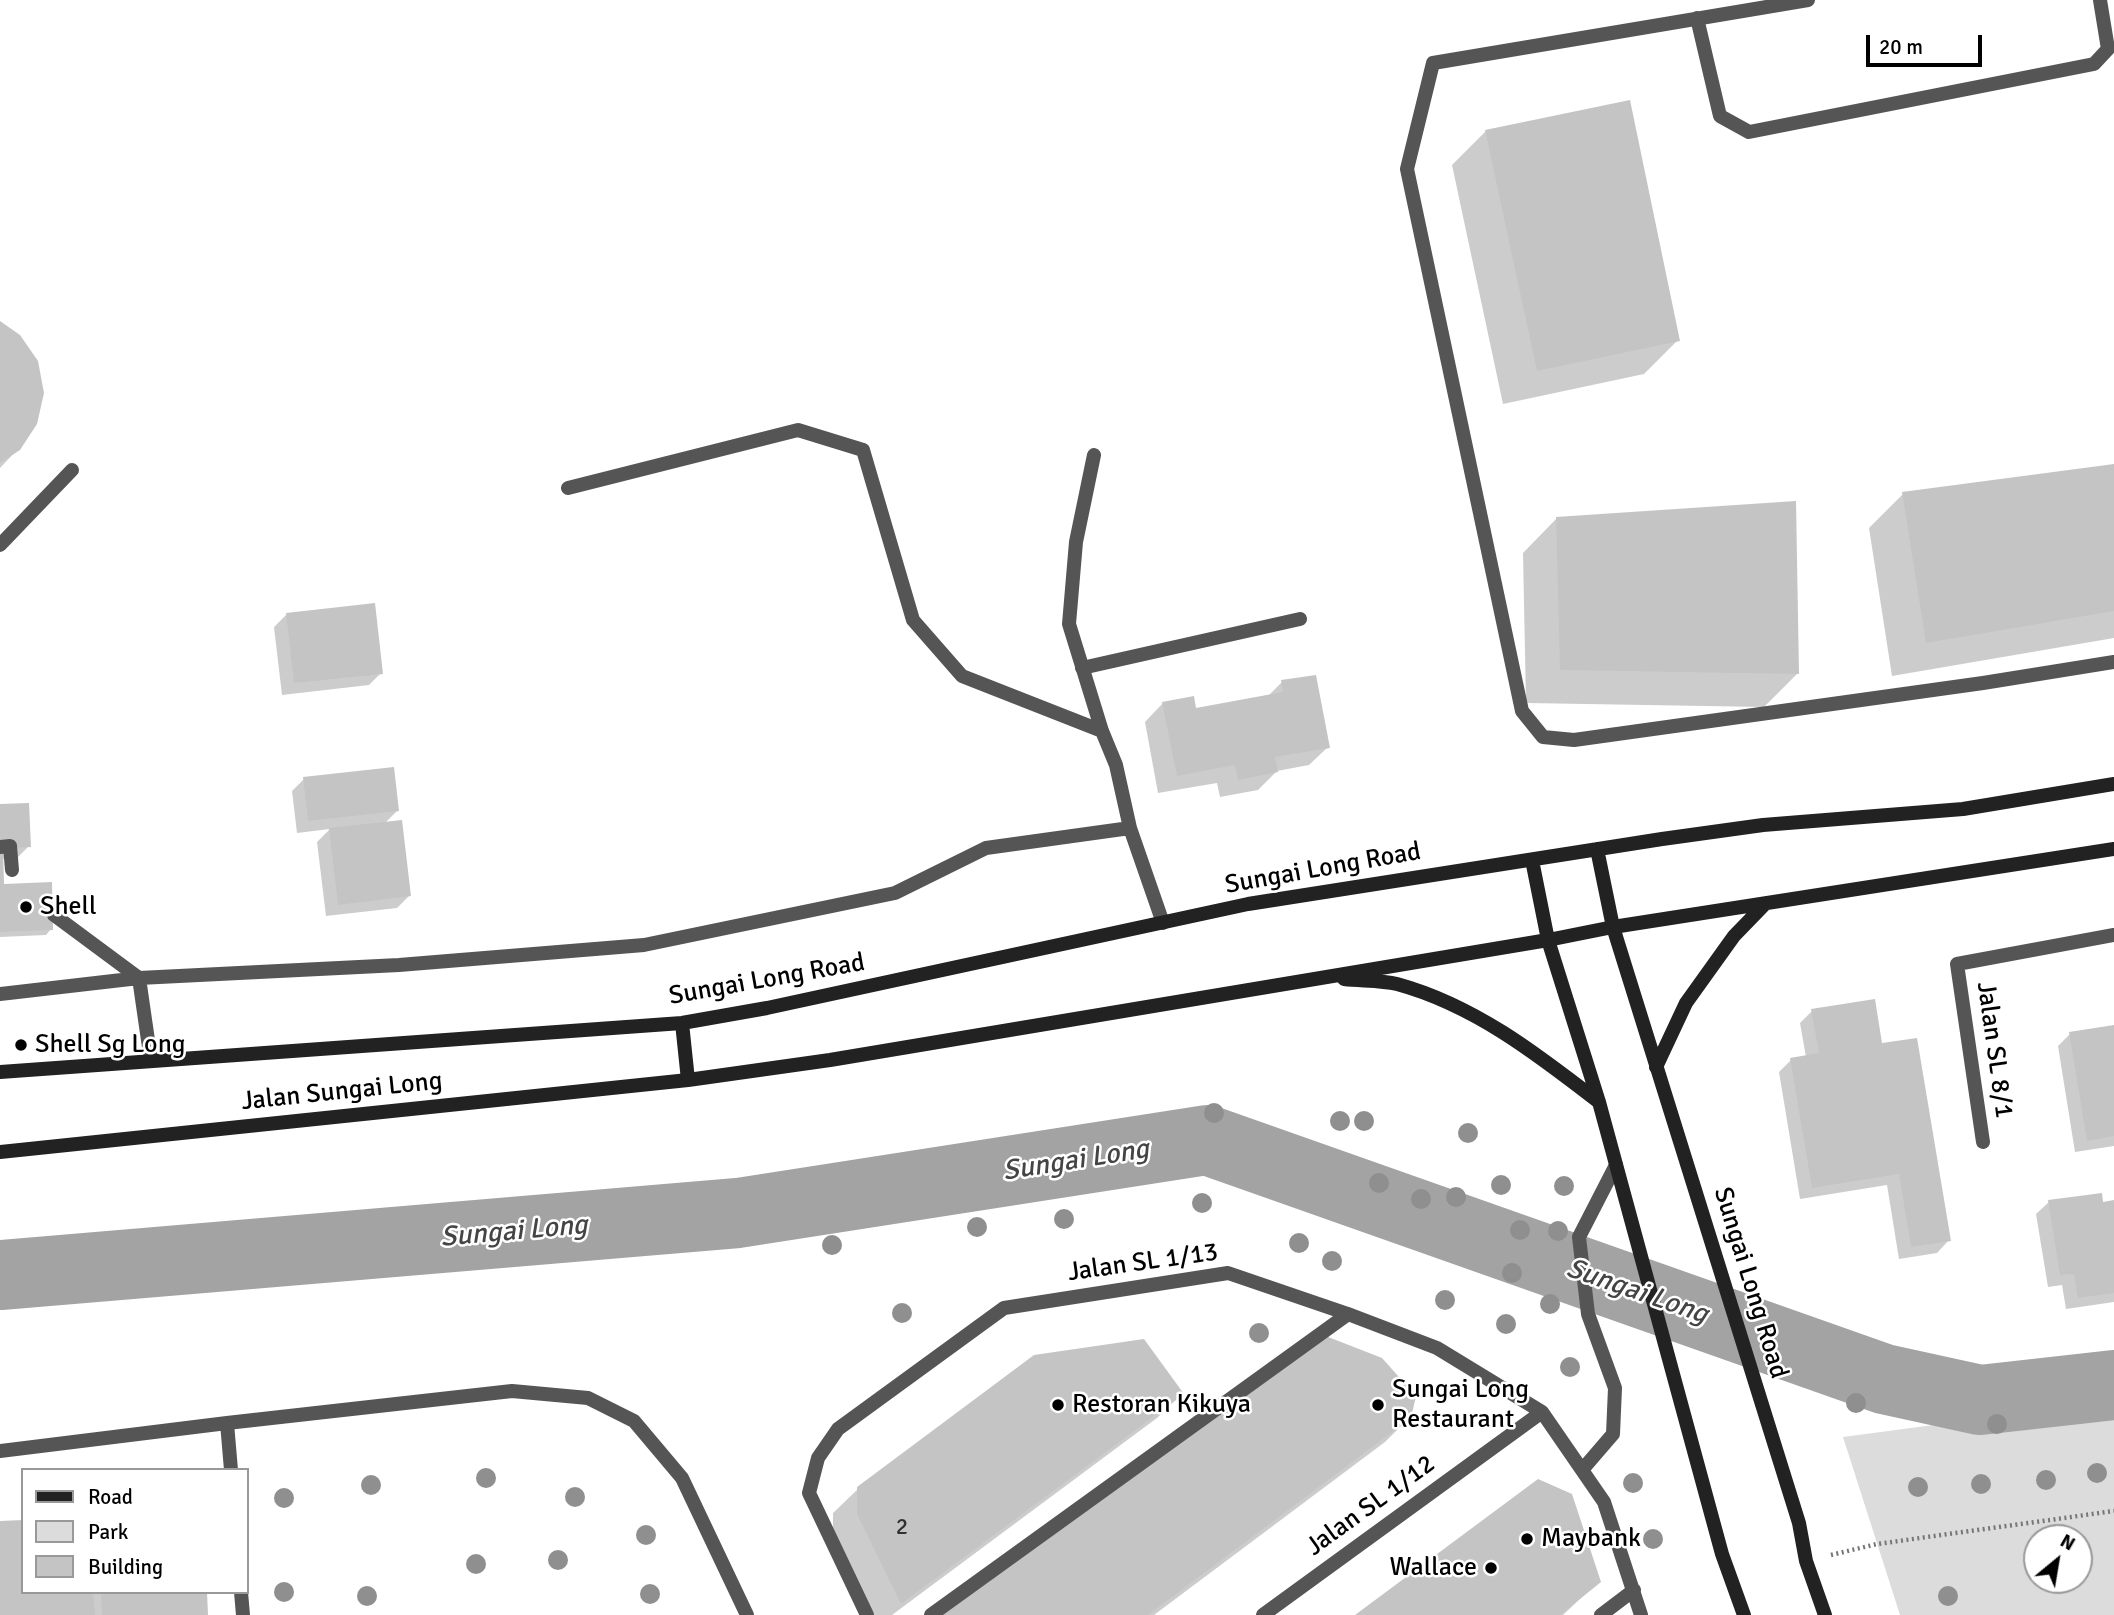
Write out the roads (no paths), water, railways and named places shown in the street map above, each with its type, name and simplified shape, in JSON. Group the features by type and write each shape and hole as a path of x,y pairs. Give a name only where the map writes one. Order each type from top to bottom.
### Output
{"street":[{"path":"1808,0 1433,63 1407,169 1522,712 1543,737 1574,740 2114,662"},
{"path":"1697,18 1720,116 1749,132 2094,64 2108,49 2100,0"},
{"path":"568,488 798,430 863,450 913,620 962,676 1102,731"},
{"path":"1094,455 1076,542 1069,624 1102,731 1116,765 1130,828 1163,923"},
{"path":"0,545 72,470"},
{"path":"1082,668 1300,619"},
{"name":"Sungai Long Road","path":"0,1072 682,1023 767,1008 1248,904 1763,825 1964,809 2114,784"},
{"path":"0,994 139,978 399,965 644,945 895,893 986,848 1130,828"},
{"path":"0,847 9,846 12,870"},
{"name":"Sungai Long Road","path":"1597,849 1613,927 1799,1523 1806,1561 1825,1615"},
{"path":"682,1023 688,1080 830,1060 1613,927 2114,849"},
{"path":"1532,860 1548,940 1599,1102 1719,1542 1744,1615"},
{"path":"1656,1067 1686,1003 1734,936 1766,903"},
{"path":"54,915 139,978 151,1060"},
{"name":"Jalan SL 8/1","path":"1983,1142 1957,964 2114,935"},
{"path":"1323,978 1395,984 1468,1012 1535,1052 1599,1102"},
{"name":"Jalan Sungai Long","path":"0,1152 688,1080"},
{"path":"1582,1470 1613,1434 1615,1388 1588,1314 1578,1237 1616,1165"},
{"name":"Jalan SL 1/13","path":"867,1615 808,1493 818,1458 838,1429 1004,1308 1228,1273 1437,1348 1542,1412"},
{"path":"930,1615 1348,1314"},
{"path":"0,1451 512,1391 589,1398 634,1421 682,1478 747,1615"},
{"path":"1542,1412 1604,1502 1641,1615"},
{"name":"Jalan SL 1/12","path":"1262,1615 1542,1412"},
{"path":"227,1423 231,1468"},
{"path":"1601,1615 1634,1590"},
{"path":"241,1594 243,1615"}],"waterway":[{"name":"Sungai Long","path":"0,1275 738,1213 1207,1140 1884,1379 1980,1400 2114,1385"}],"place":[{"name":"Shell","path":"26,907"},
{"name":"Shell Sg Long","path":"21,1045"},
{"name":"Restoran Kikuya","path":"1058,1405"},
{"name":"Sungai Long Restaurant","path":"1378,1405"},
{"name":"Maybank","path":"1527,1539"},
{"name":"Wallace","path":"1491,1568"}]}
